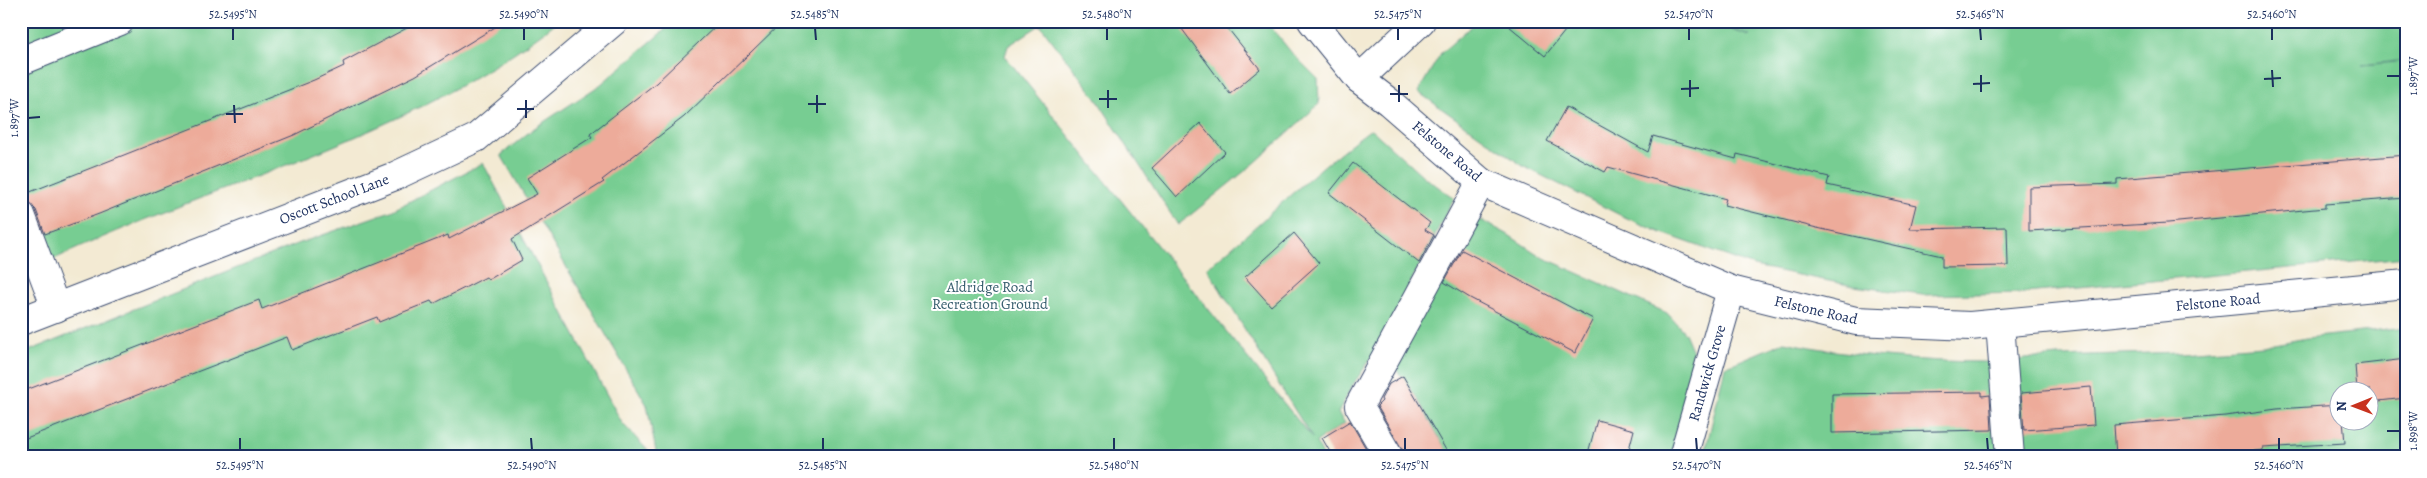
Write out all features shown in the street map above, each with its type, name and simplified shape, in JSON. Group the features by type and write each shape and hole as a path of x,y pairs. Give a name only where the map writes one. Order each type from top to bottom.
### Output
{"street":[{"path":"21,61 120,21"},
{"name":"Oscott School Lane","path":"21,321 395,176 476,138 614,21"},
{"name":"Felstone Road","path":"1312,21 1359,79 1389,102 1481,182 1731,290 1856,322 1970,326 2406,284"},
{"path":"1359,79 1421,21"},
{"path":"1389,457 1358,406 1481,182"},
{"path":"21,215 56,308"},
{"name":"Randwick Grove","path":"1683,457 1731,290"},
{"path":"2000,323 2010,457"}],"green space":[{"path":"21,21 90,21 21,47"},
{"path":"141,21 558,21 500,62 439,97 376,128 179,206 50,261 21,191 21,68"},
{"name":"Aldridge Road Recreation Ground","path":"675,21 1266,21 1291,52 1318,79 1319,104 1256,162 1178,225 1096,98 1040,25 1008,46 1005,56 1312,438 1207,268 1328,162 1371,129 1423,176 1454,198 1374,354 1352,386 1338,413 1345,423 1316,442 1324,457 657,457 647,405 501,155 533,129 600,85"},
{"path":"1477,21 1704,21 1750,36 1707,21 2406,21 2406,60 2362,65 2406,61 2406,257 2026,293 1922,295 1854,286 1754,266 1662,233 1620,215 1523,166 1418,92 1441,53"},
{"path":"483,163 622,423 654,457 21,457 21,354 300,243 391,211"},
{"path":"1471,215 1507,234 1542,257 1667,313 1685,333 1697,361 1673,457 1450,457 1417,398 1393,365"},
{"path":"2406,327 2406,457 2022,457 2015,360 2059,356 2181,352 2263,346 2307,338"},
{"path":"1784,342 1835,351 1887,357 1991,362 2000,457 1704,457 1725,367"}],"building":[{"path":"420,21 505,21 415,76 294,135 99,214 45,234 36,210 27,201 25,194 314,80 344,66 343,62"},
{"path":"721,21 783,21 684,117 602,180 604,182 512,239 522,260 488,280 486,277 433,304 431,301 379,322 377,317 292,350 287,337 21,440 21,392 259,300 262,309 448,235 449,239 537,194 527,178 592,137 590,134 656,83"},
{"path":"1176,21 1222,21 1260,69 1230,94"},
{"path":"1503,21 1573,21 1545,56"},
{"path":"1566,107 1648,152 1653,136 1736,159 1737,154 1829,177 1827,185 1916,205 1910,229 2007,227 2008,266 1942,267 1942,256 1724,205 1726,199 1608,167 1605,172 1547,141"},
{"path":"1200,123 1225,152 1177,197 1152,168"},
{"path":"2406,155 2406,198 2325,204 2325,208 2168,223 2029,231 2029,187 2117,184 2117,179"},
{"path":"1353,163 1430,223 1425,230 1434,235 1419,263 1329,193"},
{"path":"1294,233 1319,263 1271,306 1245,277"},
{"path":"1462,250 1593,319 1575,353 1470,298 1444,282"},
{"path":"2406,359 2406,398 2380,401 2380,380 2356,380 2355,365"},
{"path":"1403,376 1450,457 1405,457 1377,406 1382,401 1381,399 1389,384"},
{"path":"2091,387 2094,425 2024,430 2021,393"},
{"path":"1982,392 1982,396 1990,395 1992,430 1832,433 1832,394"},
{"path":"2330,406 2330,430 2344,430 2345,443 2263,448 2263,450 2205,457 2116,457 2114,425 2225,416 2277,409"},
{"path":"1597,420 1634,430 1627,457 1587,457"},
{"path":"1350,421 1371,457 1333,457 1322,438"}]}
